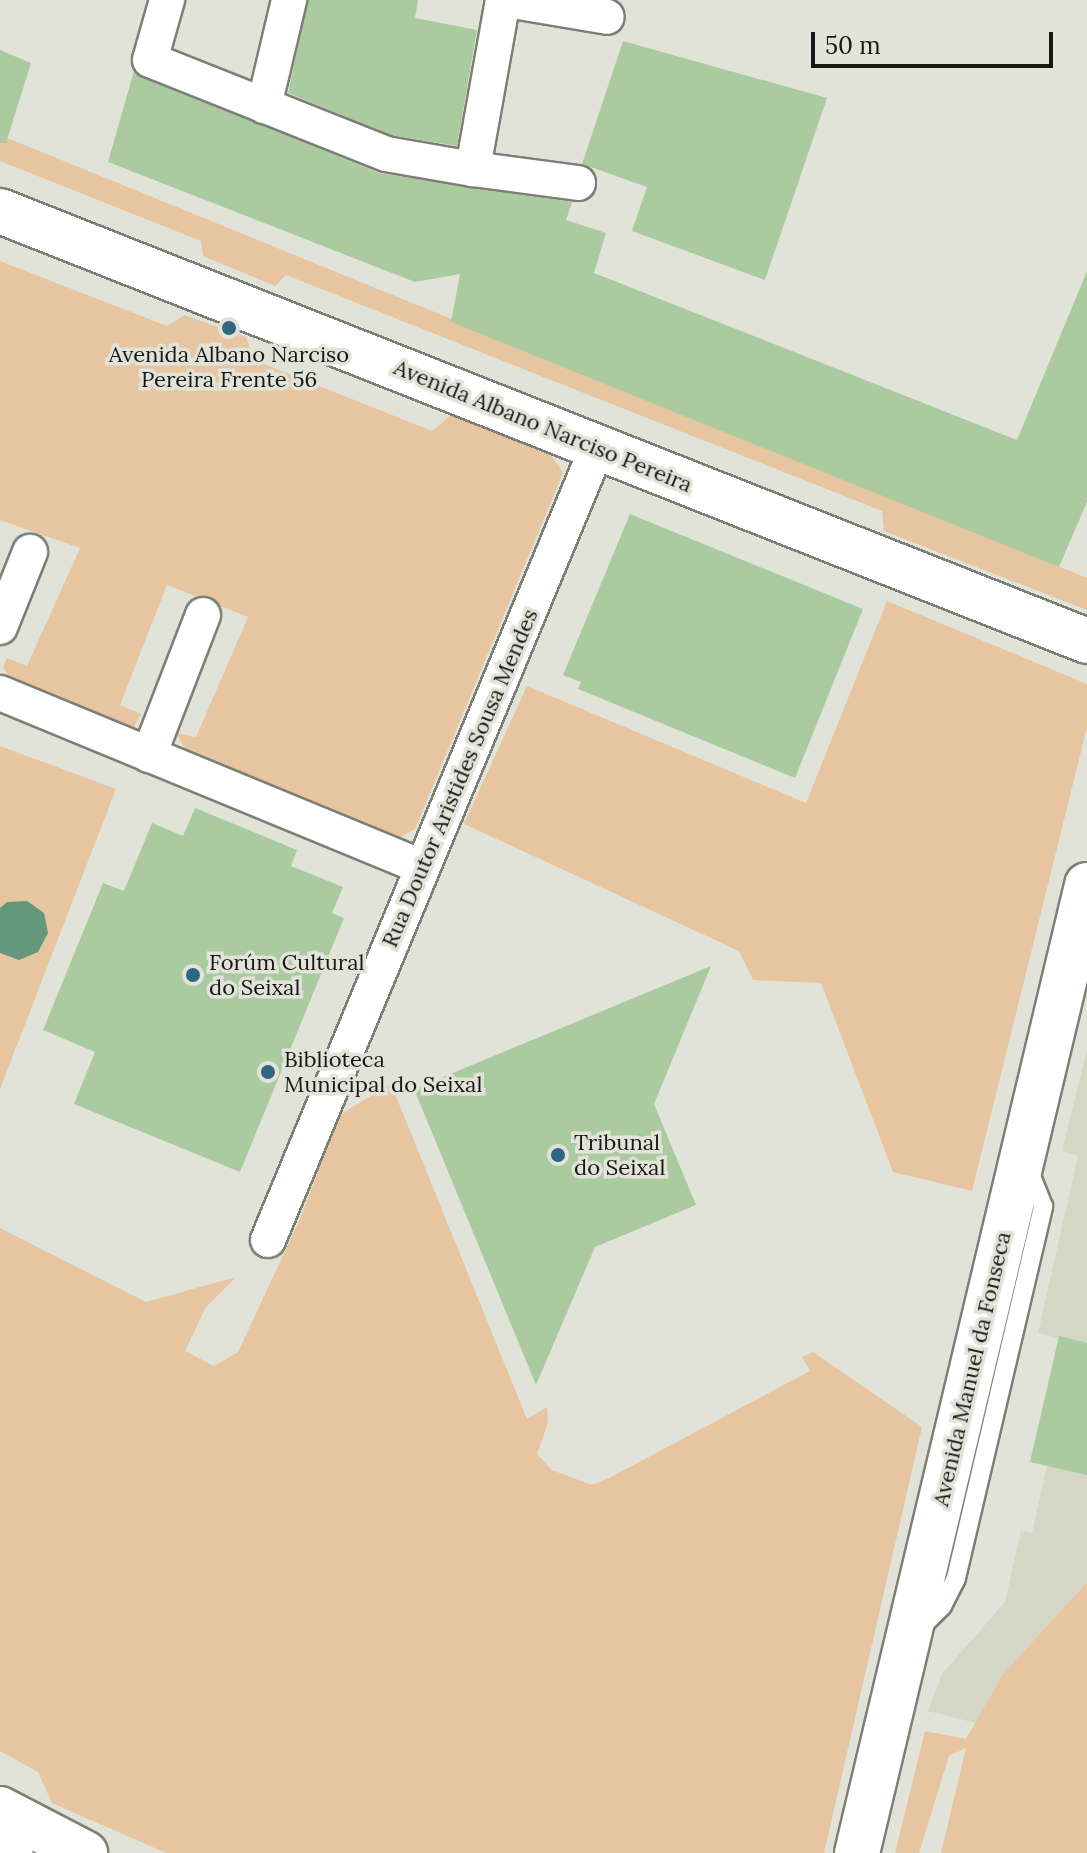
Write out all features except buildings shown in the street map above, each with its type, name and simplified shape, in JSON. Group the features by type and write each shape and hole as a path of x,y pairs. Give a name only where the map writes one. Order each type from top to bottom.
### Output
{"street":[{"path":"167,0 150,60 386,154 578,183"},
{"path":"264,106 289,0"},
{"path":"473,169 505,0 607,17"},
{"name":"Avenida Albano Narciso Pereira","path":"0,211 1087,641"},
{"name":"Rua Doutor Aristides Sousa Mendes","path":"268,1240 597,448"},
{"path":"0,627 30,552"},
{"path":"149,755 203,615"},
{"path":"0,693 423,867"},
{"name":"Avenida Manuel da Fonseca","path":"857,1853 1087,885"},
{"path":"0,1809 73,1847"},
{"path":"0,1839 34,1835 73,1847"},
{"path":"0,1850 11,1853"}],"shaded area":[{"path":"0,135 1087,578 1087,610 884,531 882,511 286,275 275,286 203,256 201,241 0,161"},
{"path":"0,261 167,326 185,315 246,337 254,360 432,431 451,415 550,453 563,473 415,829 396,840 188,754 176,733 196,737 248,617 167,585 120,705 141,714 134,727 120,727 12,681 3,667 7,658 27,666 80,548 0,520"},
{"path":"887,601 1087,684 1087,727 972,1191 893,1172 821,983 753,980 739,951 464,824 527,686 806,803"},
{"path":"0,746 116,789 0,1089"},
{"path":"27,901 44,913 48,933 38,952 19,960 0,953 0,908 7,902"},
{"path":"1087,1049 1087,1582 1003,1674 976,1723 928,1711 942,1674 1005,1602 1021,1531 1032,1533 1047,1466 1059,1338 1038,1333 1078,1156 1062,1151"},
{"path":"391,1084 527,1419 547,1407 548,1423 537,1454 552,1470 592,1485 609,1478 810,1371 802,1357 813,1352 922,1427 824,1853 166,1853 52,1803 38,1772 0,1751 0,1228 146,1302 236,1277 206,1307 185,1351 214,1366 238,1352 300,1219 339,1115"},
{"path":"1087,1582 1087,1853 941,1853 966,1748 949,1756 919,1853 895,1853 925,1731 966,1739 1003,1674"}],"place":[{"name":"Avenida Albano Narciso Pereira Frente 56","path":"229,328"},
{"name":"Forúm Cultural do Seixal","path":"193,975"},
{"name":"Biblioteca Municipal do Seixal","path":"268,1072"},
{"name":"Tribunal do Seixal","path":"558,1155"}]}
